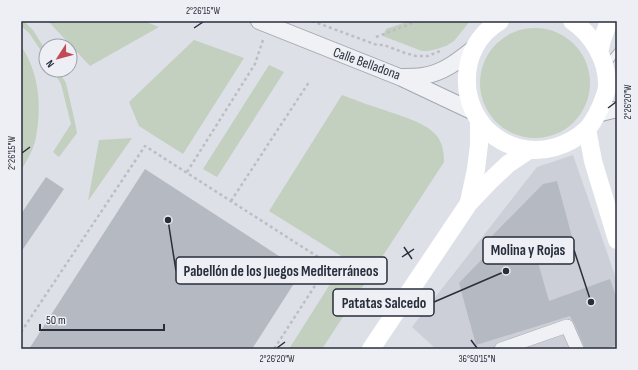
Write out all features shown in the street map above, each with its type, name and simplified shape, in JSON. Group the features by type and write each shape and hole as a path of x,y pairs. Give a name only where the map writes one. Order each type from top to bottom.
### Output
{"main road":[{"path":"469,203 479,145 476,117 467,91 466,73 469,59 474,49 484,34 500,21"},
{"path":"476,117 496,138 505,143 529,150 548,149 568,143 586,127 604,99 612,91 602,59 594,43 587,34 572,21"},
{"path":"602,59 602,40 609,21"},
{"path":"586,127 593,161 617,240"},
{"path":"371,349 469,203 488,182 508,164 529,150"}],"street":[{"name":"Calle Belladona","path":"264,23 402,78 435,73 447,68 474,49"},
{"path":"402,78 476,117"},
{"path":"586,127 613,110 617,110"},
{"path":"500,349 567,326 576,349"}],"lane":[{"path":"602,59 617,52"}],"path":[{"path":"312,21 377,45 384,45 416,56 428,56 443,51"},
{"path":"376,37 418,21"},
{"path":"187,172 255,64 264,23"},
{"path":"231,201 309,82"},
{"path":"21,332 145,146 329,264 274,349"}],"shaded area":[{"path":"573,155 617,281 617,349 436,349 412,327 537,167"}],"green space":[{"path":"21,21 24,21 33,30 38,38 38,46 29,33 21,26"},
{"path":"48,21 144,21 159,27 90,66 78,53 78,38 64,38"},
{"path":"409,21 470,21 454,41 446,46 428,51 422,51 383,36 386,29"},
{"path":"535,28 556,32 566,37 574,44 581,52 586,62 590,83 586,104 581,114 574,122 566,129 556,134 535,138 514,134 504,129 496,122 489,114 484,104 480,83 484,62 489,52 496,44 504,37 514,32"},
{"path":"194,40 244,58 183,154 139,126 129,102"},
{"path":"21,46 32,67 35,78 38,90 39,113 34,146 21,171"},
{"path":"269,65 284,72 217,177 203,169"},
{"path":"58,78 63,78 66,83 77,133 59,157 53,152 71,124 61,84"},
{"path":"342,95 427,127 433,131 441,142 444,162 322,349 289,349 346,259 269,211"},
{"path":"132,138 88,201 99,140"}],"building":[{"path":"145,169 302,271 252,349 29,349"},
{"path":"46,177 64,189 21,252 21,214"},
{"path":"557,181 575,248 537,259 549,301 610,279 617,299 617,345 605,349 585,349 570,316 476,345 459,283 492,249 490,238 543,184"}],"place":[{"name":"Pabellón de los Juegos Mediterráneos","path":"168,220"},
{"name":"Patatas Salcedo","path":"506,271"},
{"name":"Molina y Rojas","path":"591,302"}]}
